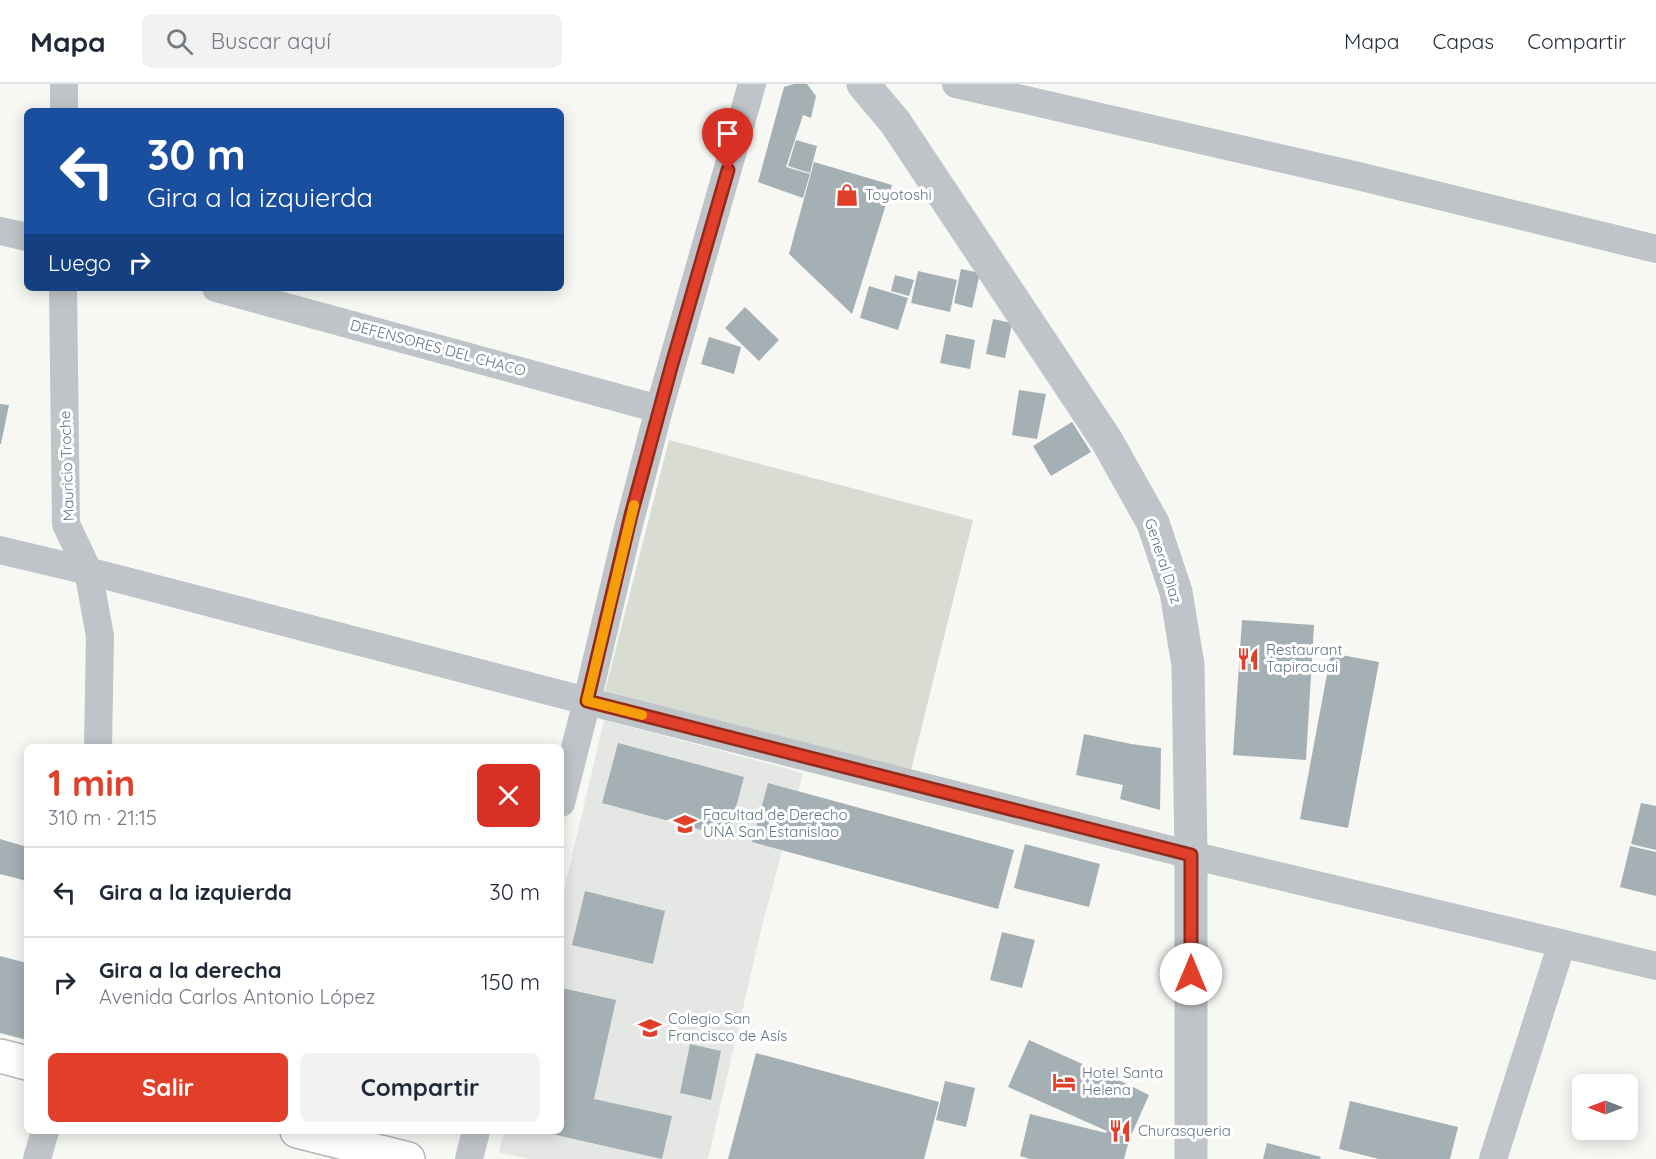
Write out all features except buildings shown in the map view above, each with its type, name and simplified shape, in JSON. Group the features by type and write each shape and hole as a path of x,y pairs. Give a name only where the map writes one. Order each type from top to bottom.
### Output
{"main road":[{"path":"0,1056 24,1062"},
{"path":"309,1134 408,1159"}],"street":[{"path":"64,84 64,108"},
{"path":"564,791 659,409 752,84"},
{"name":"General Diaz","path":"863,84 895,122 1107,441 1153,523 1176,592 1188,665 1191,855 1191,1159"},
{"path":"956,84 1358,176 1656,249"},
{"path":"0,231 24,236"},
{"name":"Mauricio Troche","path":"63,291 66,524 88,571 100,636 98,744"},
{"name":"DEFENSORES DEL CHACO","path":"227,291 659,409"},
{"path":"0,550 1191,855 1656,966"},
{"path":"1493,1159 1562,943"},
{"path":"37,1159 44,1134"},
{"path":"469,1159 475,1134"}],"shaded area":[{"path":"669,440 973,520 911,770 605,691"},
{"path":"604,720 803,773 762,926 708,1159 531,1159 499,1153 503,1134 564,1134 564,890"}],"slow traffic":[{"path":"634,505 587,701 642,715"}],"place":[{"name":"Toyotoshi","path":"847,195"},
{"name":"Restaurant Tapiracuai","path":"1248,659"},
{"name":"Facultad de Derecho UNA San Estanislao","path":"685,824"},
{"name":"Colegio San Francisco de Asís","path":"650,1028"},
{"name":"Hotel Santa Helena","path":"1064,1082"},
{"name":"Churasqueria","path":"1120,1131"}],"route":[{"path":"728,170 631,515 587,701 1191,855 1191,974"}]}
